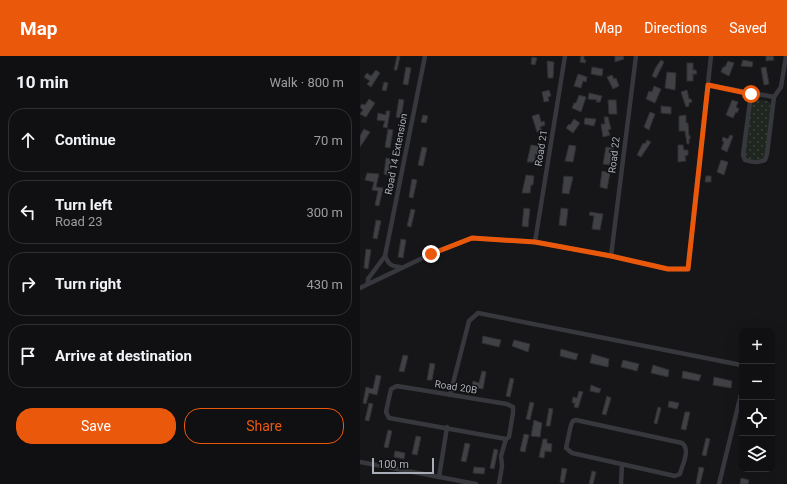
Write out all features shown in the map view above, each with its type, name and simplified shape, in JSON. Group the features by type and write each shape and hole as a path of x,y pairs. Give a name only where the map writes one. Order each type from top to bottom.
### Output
{"street":[{"name":"Road 14 Extension","path":"385,256 425,56"},
{"name":"Road 21","path":"535,242 565,56"},
{"name":"Road 22","path":"611,256 636,56"},
{"path":"360,288 400,267 472,238 535,242 611,256 668,269 688,269 711,56"},
{"path":"751,94 743,146 743,156 745,160 759,163 765,160 767,154 774,97 781,87 786,56"},
{"path":"708,85 774,97"},
{"path":"385,256 388,264 400,267"},
{"path":"368,284 368,279 385,256"},
{"path":"450,395 469,321 478,313 739,365"},
{"name":"Road 20B","path":"397,386 450,395 507,404 513,407 509,437 506,439 447,427 389,418 386,412 391,389 397,386"},
{"path":"719,484 740,400"},
{"path":"576,420 682,443 687,450 680,474 674,476 622,465 568,451 566,448 570,425 573,421 576,420"},
{"path":"439,477 447,427"},
{"path":"499,484 502,466 501,456 506,439"},
{"path":"360,462 476,484"},
{"path":"621,484 622,465"}],"shaded area":[{"path":"756,99 768,101 771,104 765,160 745,160 743,146 750,104"}],"building":[{"path":"397,56 400,56 397,70 394,70"},
{"path":"581,56 584,56 584,60 586,60 585,63 580,62"},
{"path":"615,56 623,56 624,59 615,62"},
{"path":"766,56 773,56 774,60 766,61"},
{"path":"532,57 537,58 535,65 531,64"},
{"path":"661,60 664,62 656,78 652,76"},
{"path":"743,60 753,62 752,67 741,66"},
{"path":"547,61 554,62 553,78 548,78"},
{"path":"728,61 734,63 729,76 721,72"},
{"path":"687,63 693,63 693,70 696,70 697,74 693,74 693,81 687,81"},
{"path":"406,67 411,68 408,85 403,84"},
{"path":"592,67 603,69 602,76 591,74"},
{"path":"766,67 769,84 764,85 761,68"},
{"path":"376,70 380,73 371,87 367,84 370,81 364,77 367,73 371,76"},
{"path":"667,72 676,73 675,90 665,88"},
{"path":"578,74 587,77 586,82 583,81 581,88 574,86"},
{"path":"612,75 614,79 616,78 619,86 613,89 607,77"},
{"path":"384,82 388,83 386,91 382,90"},
{"path":"654,86 661,89 655,103 646,99 649,91 652,92"},
{"path":"549,90 551,96 548,97 549,101 544,102 542,92"},
{"path":"687,90 689,99 691,99 692,102 686,107 681,92"},
{"path":"589,93 602,96 600,102 596,102 597,100 588,99"},
{"path":"579,95 586,97 581,112 572,108"},
{"path":"369,99 375,103 366,117 360,114 363,110 360,107 362,104 365,105"},
{"path":"399,99 404,100 401,118 396,117"},
{"path":"608,100 616,100 617,114 609,114"},
{"path":"732,100 738,102 736,107 739,109 733,118 726,115"},
{"path":"661,106 671,107 671,114 661,113"},
{"path":"386,111 390,111 387,128 383,127 385,121 377,120 378,113 386,115"},
{"path":"650,112 655,114 649,130 644,127"},
{"path":"539,114 541,122 544,121 545,125 540,127 542,131 537,132 532,116"},
{"path":"423,115 428,116 426,123 421,122"},
{"path":"686,115 686,123 688,123 689,136 690,135 689,144 687,144 685,131 679,131 679,116"},
{"path":"604,117 608,117 611,129 608,130 610,135 603,137 601,124 605,124"},
{"path":"585,118 596,119 594,126 584,124"},
{"path":"574,119 580,123 573,133 566,128"},
{"path":"364,129 370,132 360,147 360,136"},
{"path":"388,129 393,130 390,148 385,147"},
{"path":"730,135 733,136 727,152 721,149 724,142 722,141 723,137 728,139"},
{"path":"647,140 651,142 641,157 637,155 643,143 645,144"},
{"path":"531,145 539,146 538,155 535,154 535,162 527,162"},
{"path":"569,145 576,146 573,162 565,161"},
{"path":"678,145 683,145 684,150 688,150 688,155 685,156 686,161 678,162"},
{"path":"422,147 427,148 423,166 418,165"},
{"path":"606,147 614,148 611,165 603,164"},
{"path":"386,158 391,159 388,175 384,174"},
{"path":"721,160 728,162 724,175 717,172"},
{"path":"602,171 610,173 607,189 600,187"},
{"path":"367,173 379,174 376,187 383,188 379,206 375,205 378,191 372,190 374,182 365,180"},
{"path":"526,175 534,176 533,185 531,185 530,193 522,193"},
{"path":"564,176 573,177 569,194 562,193"},
{"path":"706,176 711,176 711,182 705,182"},
{"path":"412,179 417,180 413,198 409,197"},
{"path":"524,208 530,209 528,227 522,226"},
{"path":"561,208 568,209 566,226 559,225"},
{"path":"411,209 415,210 411,227 407,226"},
{"path":"590,212 603,214 600,230 592,229 594,216 589,215"},
{"path":"376,220 381,221 377,239 373,238"},
{"path":"401,239 406,240 403,258 398,257"},
{"path":"366,249 371,250 368,269 364,268"},
{"path":"483,336 501,340 499,347 482,343"},
{"path":"514,340 530,344 528,352 512,346"},
{"path":"561,349 578,354 576,360 560,356"},
{"path":"592,354 609,359 608,367 590,363"},
{"path":"403,355 408,356 404,372 399,371"},
{"path":"623,360 639,364 637,371 621,367"},
{"path":"430,363 435,364 432,380 427,380"},
{"path":"653,365 669,370 668,377 651,373"},
{"path":"482,371 486,372 483,389 472,387 473,381 479,383"},
{"path":"683,371 701,375 699,381 682,378"},
{"path":"376,375 381,376 377,395 369,393 366,404 363,403 366,387 373,389"},
{"path":"714,377 732,381 731,388 713,385"},
{"path":"510,378 514,379 510,397 506,396"},
{"path":"591,385 601,389 599,393 590,391"},
{"path":"579,391 583,392 578,408 574,407 575,403 572,403 573,397 577,398"},
{"path":"607,396 611,398 606,415 602,414"},
{"path":"669,401 679,403 677,409 668,407"},
{"path":"530,402 534,403 530,420 526,419"},
{"path":"369,403 373,404 369,421 365,420"},
{"path":"658,407 661,408 657,424 654,423"},
{"path":"549,408 553,409 550,426 546,426"},
{"path":"685,412 690,412 686,430 681,429"},
{"path":"534,420 542,423 540,437 531,436"},
{"path":"388,430 392,431 388,448 384,447"},
{"path":"524,434 529,435 525,452 520,451"},
{"path":"416,436 421,437 417,455 412,454"},
{"path":"706,438 710,439 706,456 702,455"},
{"path":"543,439 547,439 547,443 552,444 551,452 545,451 544,458 539,457"},
{"path":"465,443 470,444 466,462 461,461"},
{"path":"494,449 498,450 494,469 490,468"},
{"path":"395,451 405,453 404,459 394,457"},
{"path":"474,467 485,468 484,474 473,473"},
{"path":"699,467 704,468 700,484 696,484"},
{"path":"562,468 567,469 564,483 560,482"},
{"path":"592,471 596,472 593,484 589,484"},
{"path":"741,478 749,480 748,484 740,484"}],"route":[{"path":"431,254 472,238 535,242 611,256 668,269 688,269 708,85 751,94"}]}
